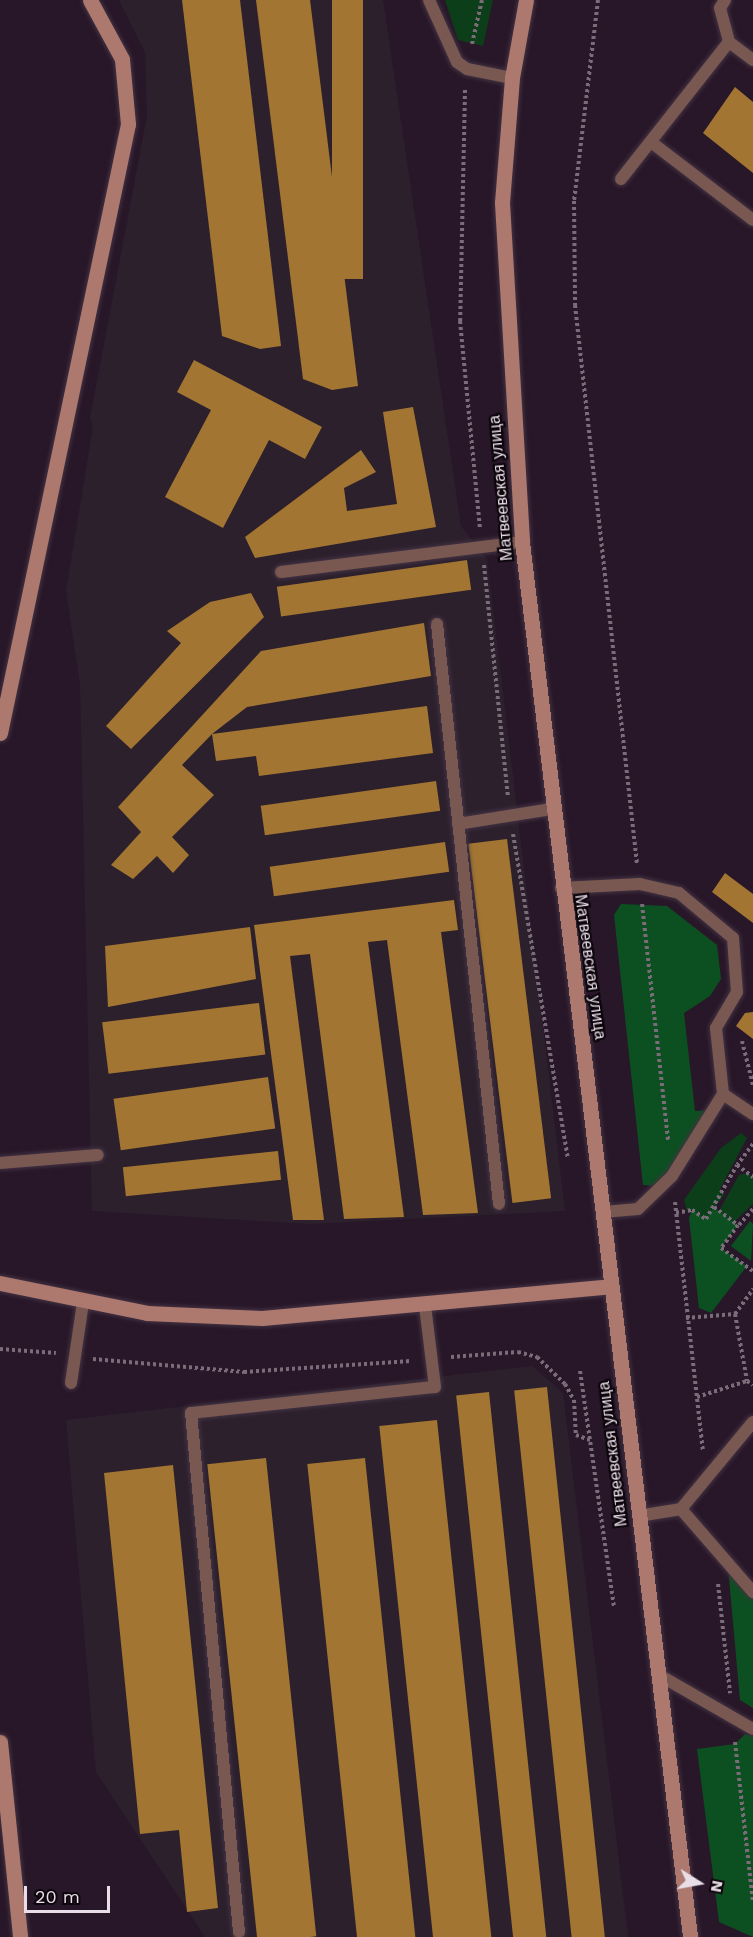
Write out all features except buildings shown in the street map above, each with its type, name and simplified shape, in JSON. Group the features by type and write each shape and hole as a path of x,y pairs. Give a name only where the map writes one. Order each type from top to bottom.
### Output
{"street":[{"path":"0,733 128,124 127,83 109,27 90,0"},
{"name":"Матвеевская улица","path":"526,0 512,78 502,203 522,542 561,888 690,1937"},
{"path":"0,1283 82,1302 239,1318 425,1306 610,1286"},
{"path":"0,1742 20,1937"}],"lane":[{"path":"429,0 449,50 467,69 512,78"},
{"path":"725,0 720,8 729,42 753,60"},
{"path":"621,179 729,42"},
{"path":"651,142 753,220"},
{"path":"281,572 482,544 522,542"},
{"path":"437,624 498,1204"},
{"path":"458,824 552,809"},
{"path":"561,888 640,884 679,893 733,938 737,992 716,1029 723,1094 672,1176 638,1209 602,1212"},
{"path":"723,1094 753,1114"},
{"path":"0,1163 98,1155"},
{"path":"71,1383 82,1302"},
{"path":"239,1932 191,1413 435,1387 425,1306"},
{"path":"638,1516 681,1509 753,1422"},
{"path":"681,1509 714,1554 753,1592"},
{"path":"659,1675 753,1729"}],"path":[{"path":"482,0 467,69 459,321 510,816 568,1158"},
{"path":"598,0 574,201 575,305 686,1318 706,1477"},
{"path":"742,1041 753,1085"},
{"path":"676,1213 692,1210 706,1219 737,1165 753,1144"},
{"path":"737,1165 753,1178"},
{"path":"714,1208 738,1225"},
{"path":"753,1209 721,1248 753,1271"},
{"path":"753,1289 735,1314 747,1381 753,1385"},
{"path":"686,1318 735,1314"},
{"path":"0,1349 27,1347 75,1356 244,1372 518,1352 537,1358 565,1384 574,1400 576,1435 590,1440"},
{"path":"580,1371 614,1607"},
{"path":"697,1397 747,1381"},
{"path":"714,1554 753,1902"}],"shaded area":[{"path":"119,0 383,0 461,526 487,559 565,1211 310,1224 92,1211 80,684 66,591 93,427 90,418 147,116 145,52"},
{"path":"532,1366 563,1393 628,1937 205,1937 96,1772 66,1420"}],"green space":[{"path":"445,0 493,0 483,46 458,40"},
{"path":"621,904 667,906 717,945 721,979 710,996 684,1013 695,1111 713,1110 657,1186 643,1185 614,915"},
{"path":"741,1133 747,1138 720,1189 724,1195 706,1219 687,1211 684,1200 721,1148"},
{"path":"747,1173 753,1177 753,1204 734,1222 719,1211 739,1175"},
{"path":"714,1207 738,1225 721,1248 747,1266 711,1313 699,1308 689,1218 692,1210 706,1219"},
{"path":"750,1221 753,1224 751,1261 731,1246"},
{"path":"728,1567 753,1592 753,1708 740,1700"},
{"path":"745,1734 753,1736 753,1937 719,1922 697,1749 735,1744"}]}
